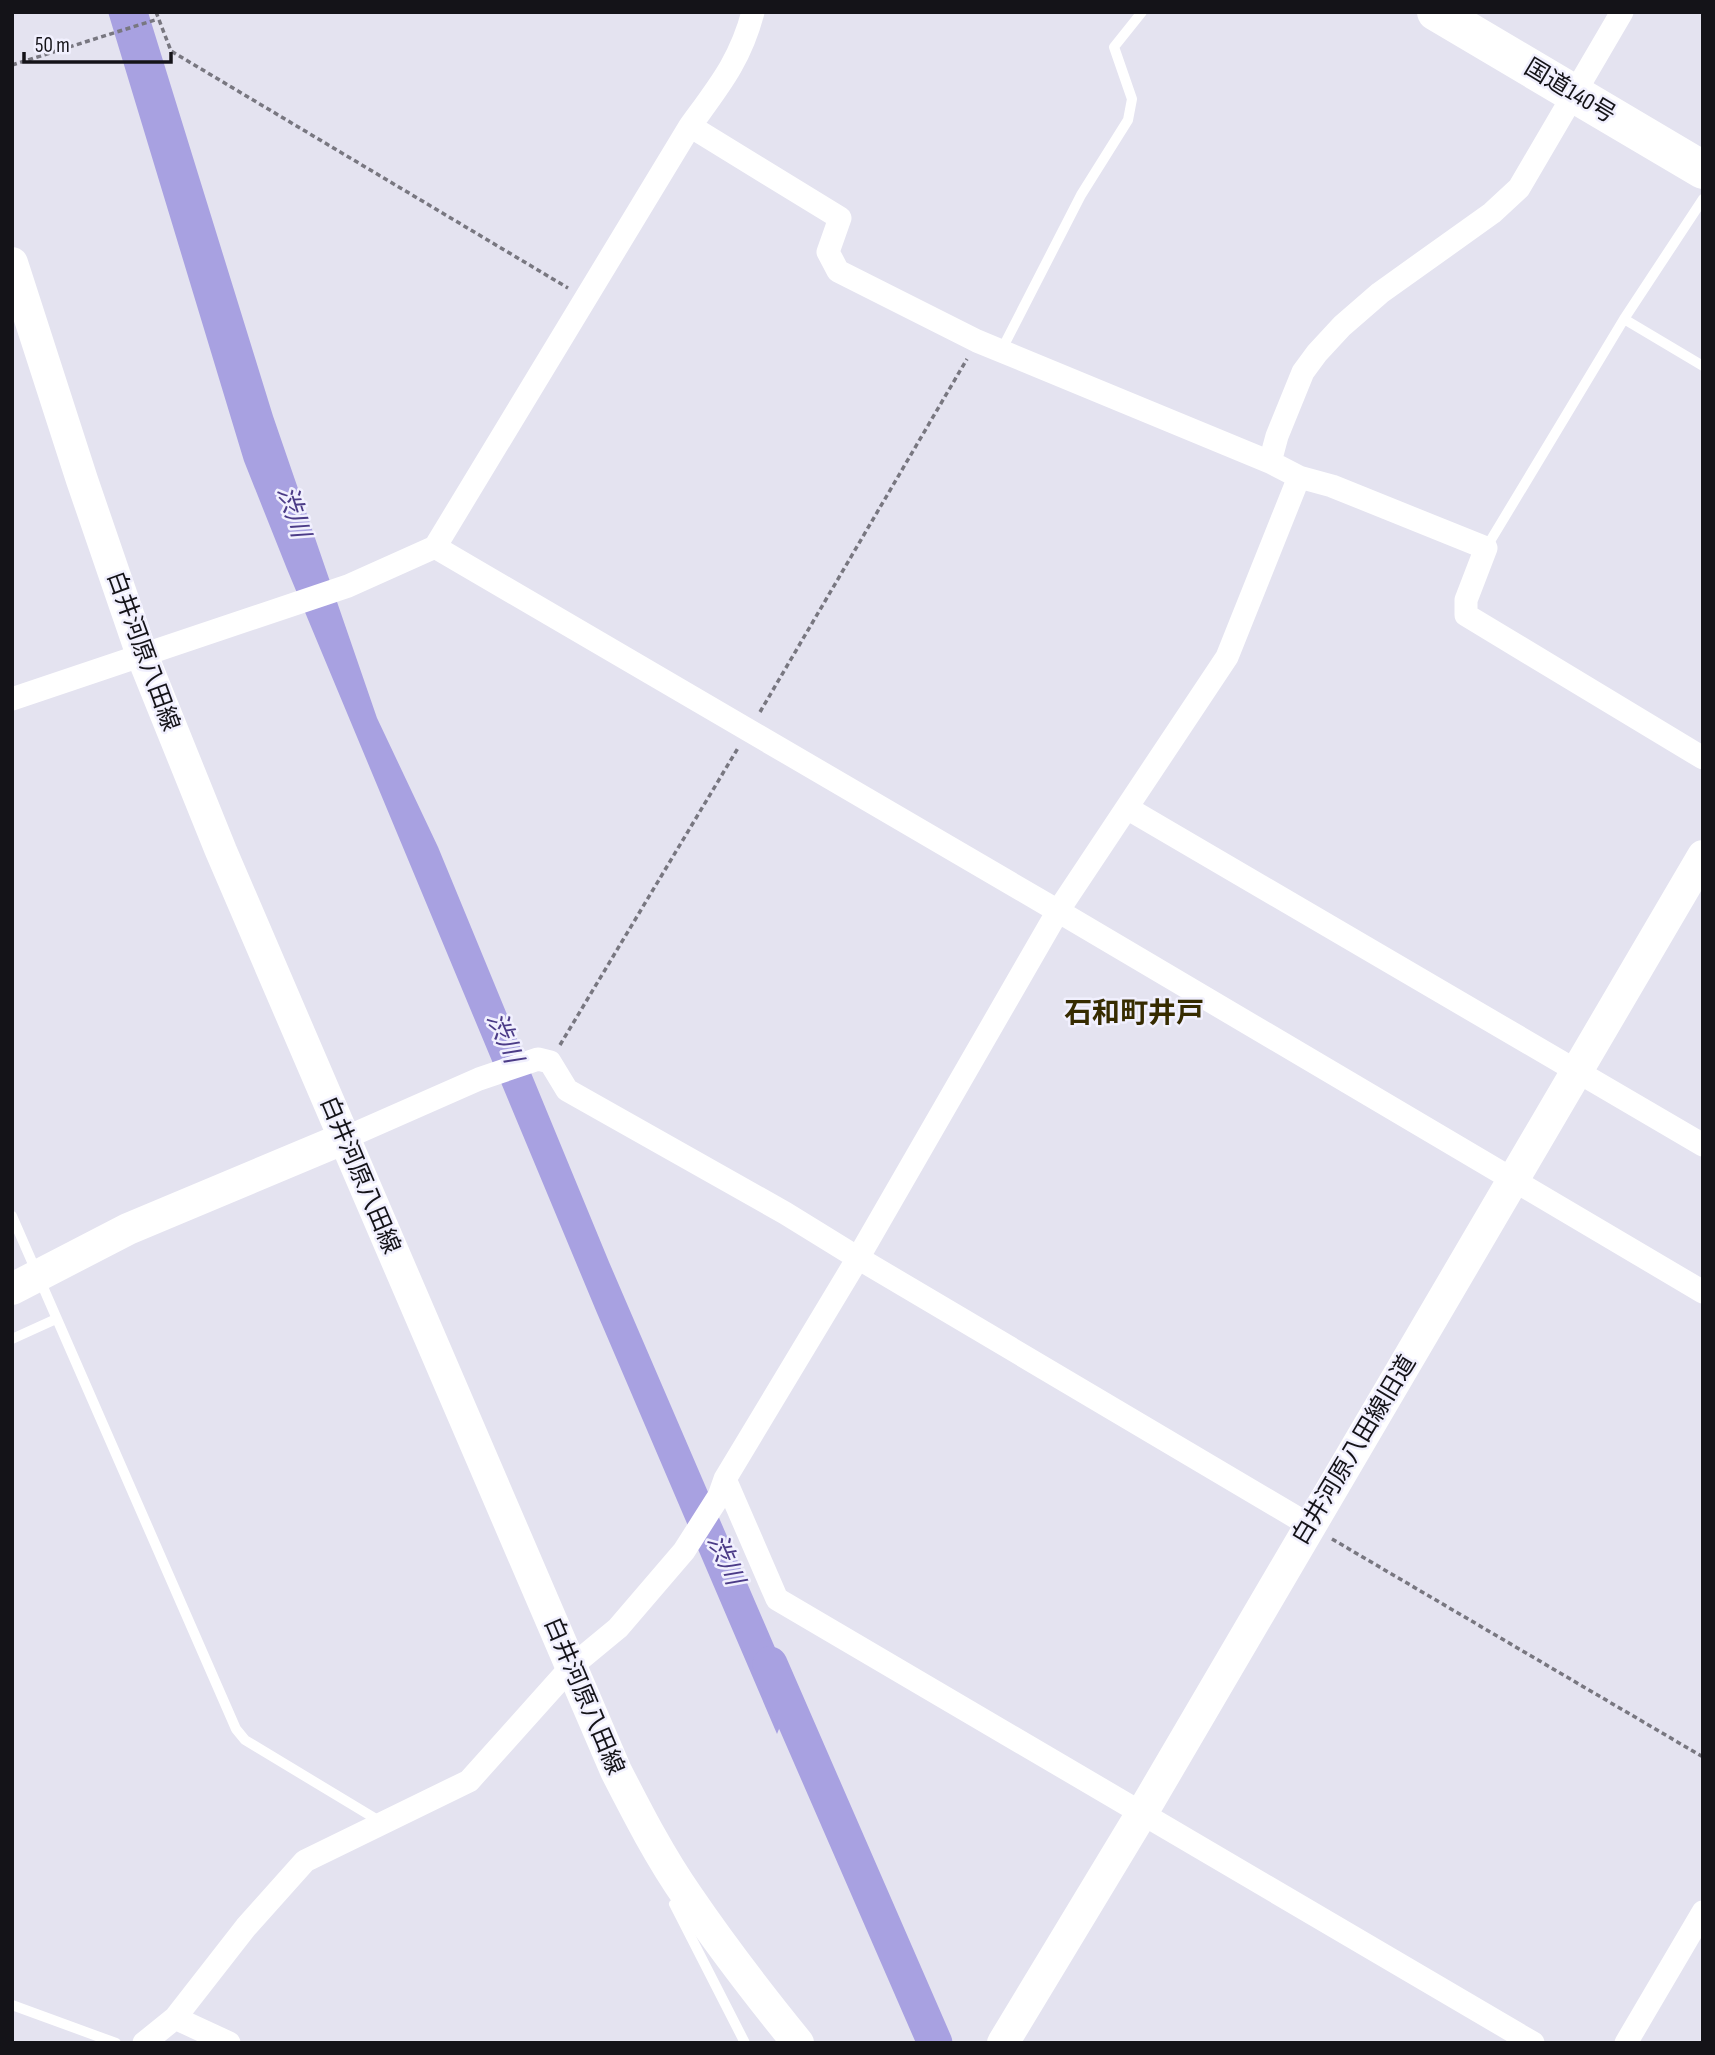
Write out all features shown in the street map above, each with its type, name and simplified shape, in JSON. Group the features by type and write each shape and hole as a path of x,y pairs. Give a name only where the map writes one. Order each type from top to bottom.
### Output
{"highway":[{"name":"国道140号","path":"1436,12 1703,170"}],"main road":[{"name":"白井河原八田線","path":"12,263 142,655 221,851 615,1771 687,1895 748,1981 798,2043"},
{"name":"白井河原八田線旧道","path":"1003,2043 1142,1813 1703,856"},
{"path":"25,1281 128,1229 345,1138"}],"street":[{"path":"12,699 348,586 435,548 690,126 734,66 753,12"},
{"path":"1270,462 1277,436 1303,372 1317,353 1342,326 1380,293 1506,202 1528,175 1622,12"},
{"path":"690,126 840,218 828,252 838,271 977,341 1270,462 1299,477 1332,486 1486,548 1466,600 1466,615 1703,758"},
{"path":"144,2043 175,2018 246,1927 305,1861 469,1781 572,1666 618,1628 684,1550 858,1258 1058,911 1227,657 1299,477"},
{"path":"435,548 1058,911 1703,1292"},
{"path":"1127,808 1703,1145"},
{"path":"345,1138 479,1079 544,1060 567,1090 785,1213 1309,1525"},
{"path":"722,1488 777,1600 1533,2043"},
{"path":"1626,2043 1703,1912"},
{"path":"175,2018 229,2043"}],"lane":[{"path":"1001,351 1081,195 1129,120 1132,99 1114,47 1142,12"},
{"path":"1486,548 1624,319 1703,199"},
{"path":"1624,319 1703,366"},
{"path":"12,1216 25,1281 56,1319 236,1729 245,1740 383,1823"},
{"path":"12,1339 56,1319"},
{"path":"687,1895 674,1904 745,2043"},
{"path":"12,2006 116,2043"}],"path":[{"path":"156,12 155,20 171,51 585,298"},
{"path":"12,65 155,20"},
{"path":"544,1060 748,731 977,341"},
{"path":"1309,1525 1703,1758"}],"water":[{"path":"108,12 148,12 273,416 377,718 438,847 609,1262 794,1692 777,1734 597,1313 244,461"}],"waterway":[{"name":"渋川","path":"770,1664 935,2043"}],"district":[{"name":"石和町井戸","path":"1134,1013"}]}
